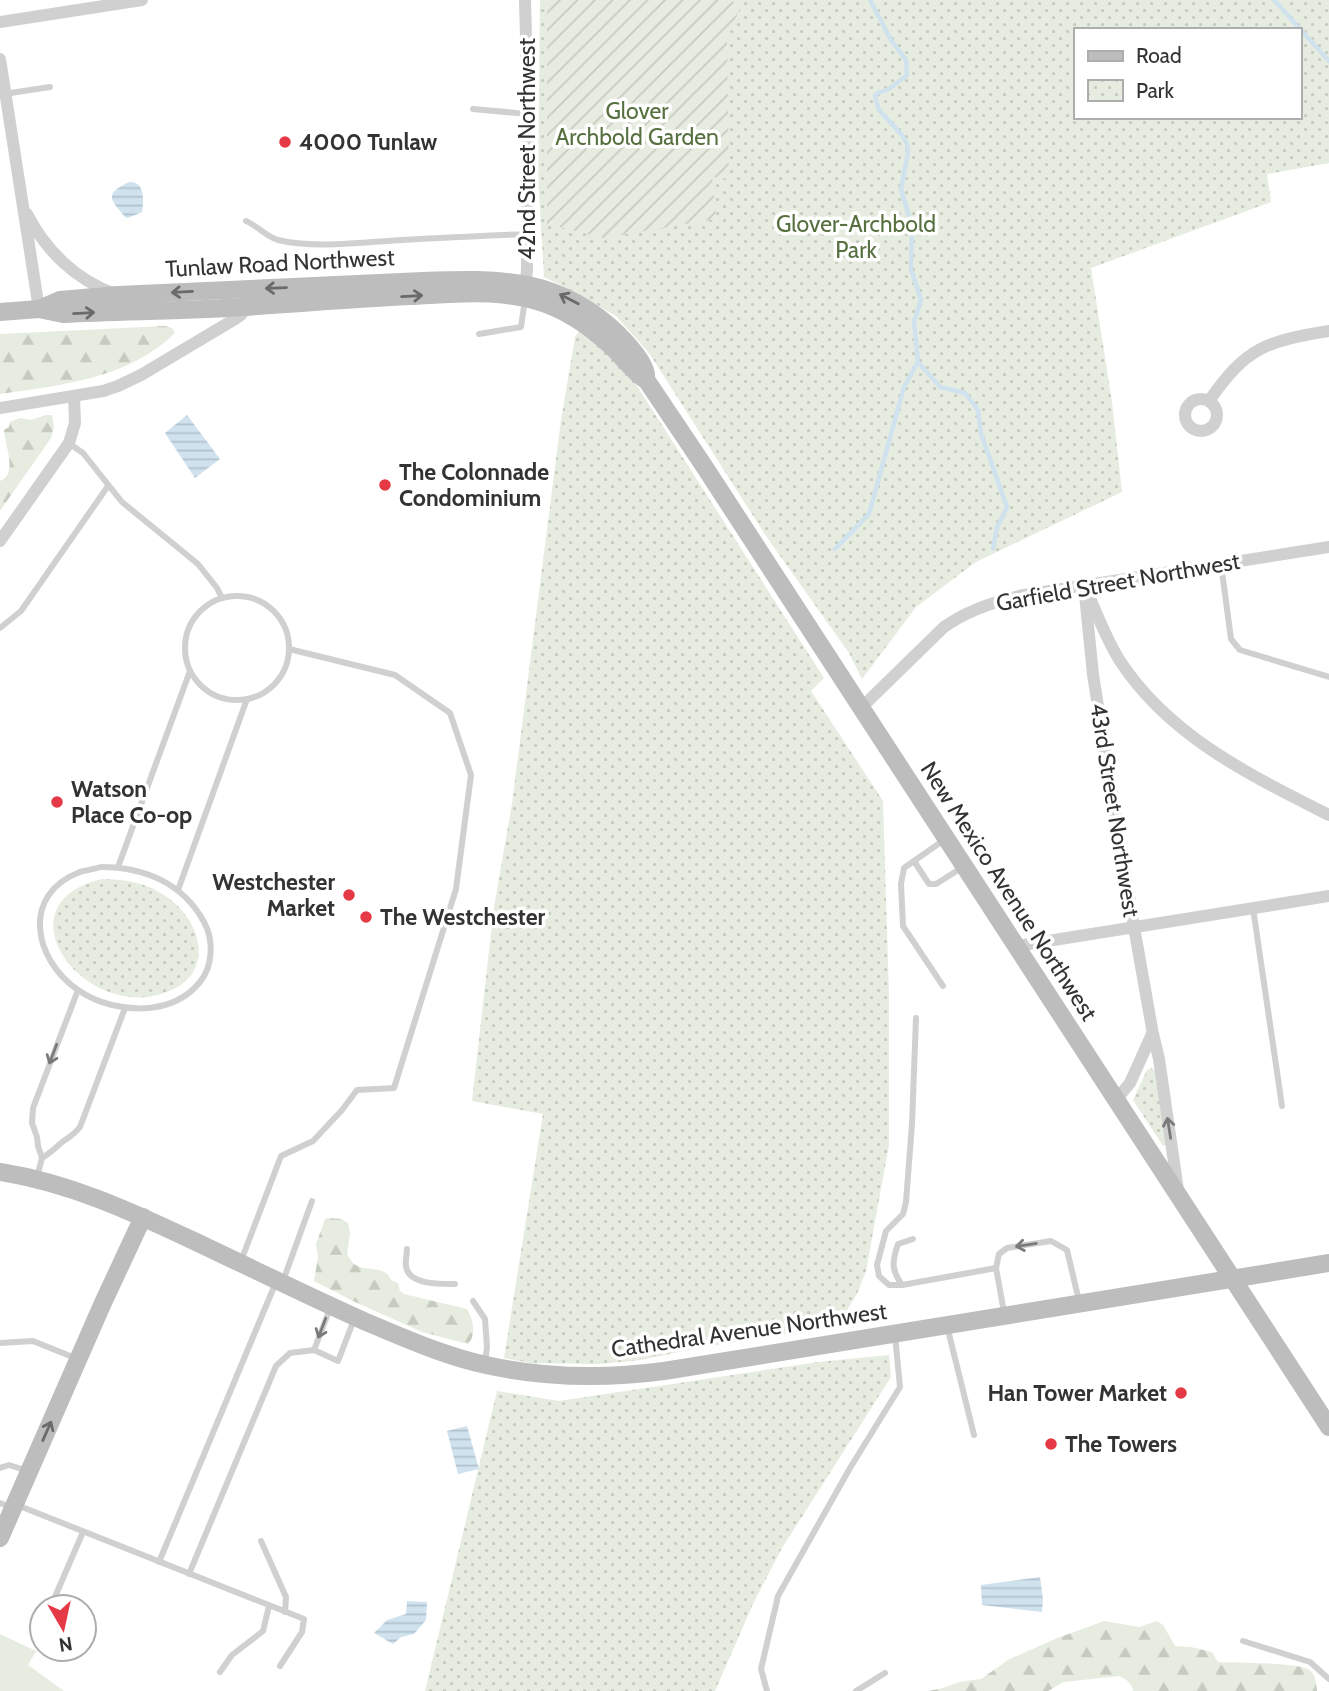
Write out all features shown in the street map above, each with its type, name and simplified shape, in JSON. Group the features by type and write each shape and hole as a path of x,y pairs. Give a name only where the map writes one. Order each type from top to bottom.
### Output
{"street":[{"path":"0,22 142,0"},
{"name":"42nd Street Northwest","path":"525,0 528,114 525,291"},
{"path":"0,59 3,94 39,309"},
{"path":"0,110 12,138"},
{"path":"22,204 41,239 58,258 92,284 118,295"},
{"name":"Tunlaw Road Northwest","path":"39,309 60,300 118,295 313,301 525,291"},
{"name":"New Mexico Avenue Northwest","path":"525,291 582,322 608,344 635,373 647,381 1329,1427"},
{"path":"0,408 103,391 132,380 242,314 246,298"},
{"name":"Tunlaw Road Northwest","path":"0,312 39,309 63,314 246,298"},
{"path":"1209,401 1231,371 1255,352 1274,342 1329,331"},
{"path":"0,541 69,443 75,423 74,396"},
{"name":"Garfield Street Northwest","path":"861,708 932,638 957,618 1005,599 1329,547"},
{"path":"1084,585 1121,662 1142,690 1172,721 1200,743 1233,763 1329,815"},
{"name":"43rd Street Northwest","path":"1084,585 1093,675 1134,927 1159,1059 1179,1196"},
{"path":"1016,946 1329,896"},
{"path":"1116,1100 1130,1083 1153,1034"},
{"name":"Cathedral Avenue Northwest","path":"0,1172 85,1193 143,1217 355,1317 430,1348 485,1365 562,1376 635,1375 1329,1263"},
{"path":"0,1538 9,1505 29,1472 143,1217"}],"lane":[{"path":"3,94 50,87"},
{"path":"472,109 528,114"},
{"path":"246,221 268,236 302,243 528,234"},
{"path":"479,334 521,327 525,291"},
{"path":"69,443 83,453 122,502 198,564 222,598"},
{"path":"0,628 20,611 108,486"},
{"path":"1221,564 1231,639 1240,650 1329,677"},
{"path":"232,596 250,597 266,604 279,616 287,632 289,649 286,667 277,682 263,693 247,699 229,700 213,695 199,685 190,671 185,655 185,638 191,622 201,609 215,600 232,596"},
{"path":"240,1263 281,1156 313,1141 357,1090 394,1088 456,889 471,775 450,713 395,675 289,649"},
{"path":"118,867 190,671"},
{"path":"178,890 247,699"},
{"path":"943,986 903,926 901,884 904,868 946,839"},
{"path":"914,861 929,884 936,884 964,866"},
{"path":"101,867 118,867 144,872 178,890 197,909 211,943 210,961 204,977 193,990 178,1000 159,1007 138,1009 96,1000 60,975 48,959 40,933 42,907 51,892 64,880 101,867"},
{"path":"1253,908 1282,1107"},
{"path":"37,1179 42,1158 32,1123 33,1108 78,990"},
{"path":"42,1158 72,1137 80,1127 125,1008"},
{"path":"916,1018 906,1202 903,1214 887,1231 877,1265 879,1276 888,1285 902,1285 996,1268"},
{"path":"159,1562 312,1201"},
{"path":"902,1285 894,1273 894,1256 898,1244 913,1239"},
{"path":"1005,1315 996,1268 999,1254 1007,1248 1051,1241 1067,1250 1079,1303"},
{"path":"408,1249 406,1268 410,1275 422,1282 455,1284"},
{"path":"473,1301 485,1320 485,1365"},
{"path":"314,1350 331,1306"},
{"path":"190,1574 276,1366 290,1353 314,1350 338,1361 355,1317"},
{"path":"947,1325 974,1435"},
{"path":"767,1691 761,1669 778,1596 850,1468 900,1387 895,1333"},
{"path":"0,1343 33,1341 78,1359"},
{"path":"0,1468 9,1465 29,1472"},
{"path":"9,1505 304,1619 302,1632 280,1666"},
{"path":"57,1593 83,1532"},
{"path":"261,1541 286,1597 285,1612"},
{"path":"220,1672 232,1656 263,1631 269,1606"},
{"path":"1243,1641 1310,1662 1329,1679"},
{"path":"856,1691 885,1673"}],"green space":[{"name":"Glover-Archbold Park","path":"540,0 1329,0 1329,163 1267,174 1271,202 1091,268 1112,402 1122,492 976,562 916,607 862,679 849,653 766,536 649,353 616,316 544,277 538,176"},
{"name":"Glover Archbold Garden","path":"547,0 731,0 740,8 727,39 729,179 712,177 716,219 603,238 547,224"},
{"path":"165,326 172,328 175,333 136,361 115,370 70,383 0,394 0,334"},
{"path":"582,327 630,375 824,678 811,691 883,801 889,994 889,1145 866,1271 857,1294 837,1326 641,1360 600,1364 530,1363 504,1358 543,1114 472,1101 494,907 512,804 561,420 575,337"},
{"path":"52,415 54,427 51,438 0,511 0,481 8,472 9,466 4,430 9,427 10,422 20,418 31,420"},
{"path":"102,879 146,886 159,892 187,916 199,947 191,976 178,987 158,995 128,997 101,989 78,973 62,954 54,932 56,910 72,892"},
{"path":"1152,1068 1155,1071 1166,1145 1163,1146 1133,1100 1147,1070"},
{"path":"325,1219 341,1219 348,1223 350,1233 347,1254 354,1264 384,1272 398,1283 404,1294 467,1309 473,1327 468,1344 422,1332 314,1281 318,1257 316,1244"},
{"path":"889,1355 891,1377 782,1548 753,1604 715,1691 425,1691 497,1391 559,1401 818,1362"},
{"path":"1104,1621 1139,1627 1157,1621 1163,1625 1175,1646 1212,1652 1218,1662 1303,1667 1313,1674 1317,1691 1133,1691 1128,1682 1119,1676 1064,1682 1048,1691 928,1691 981,1679 1008,1660"},
{"path":"0,1634 28,1647 28,1665 64,1691 0,1691"}],"water":[{"path":"129,182 141,188 143,202 142,212 128,218 116,206 112,197 116,190"},
{"path":"187,415 220,459 195,478 165,433"},
{"path":"467,1426 479,1469 458,1474 447,1431"},
{"path":"1040,1577 1042,1612 982,1605 981,1585"},
{"path":"407,1601 427,1602 426,1620 414,1634 401,1637 393,1644 374,1633 387,1620 406,1614"}],"waterway":[{"path":"835,549 869,514 904,387 918,362 914,322 921,300 911,269 912,227 901,189 908,153 907,144 879,110 875,96 907,75 906,60 891,40 870,0"},
{"path":"1274,0 1299,28"},
{"path":"1301,30 1329,61"},
{"path":"918,362 940,387 965,393 978,410 981,434 1007,507 997,528 993,548"}],"place":[{"name":"4000 Tunlaw","path":"285,142"},
{"name":"The Colonnade Condominium","path":"385,485"},
{"name":"Watson Place Co-op","path":"57,802"},
{"name":"Westchester Market","path":"349,895"},
{"name":"The Westchester","path":"366,917"},
{"name":"Han Tower Market","path":"1181,1393"},
{"name":"The Towers","path":"1051,1444"}]}
